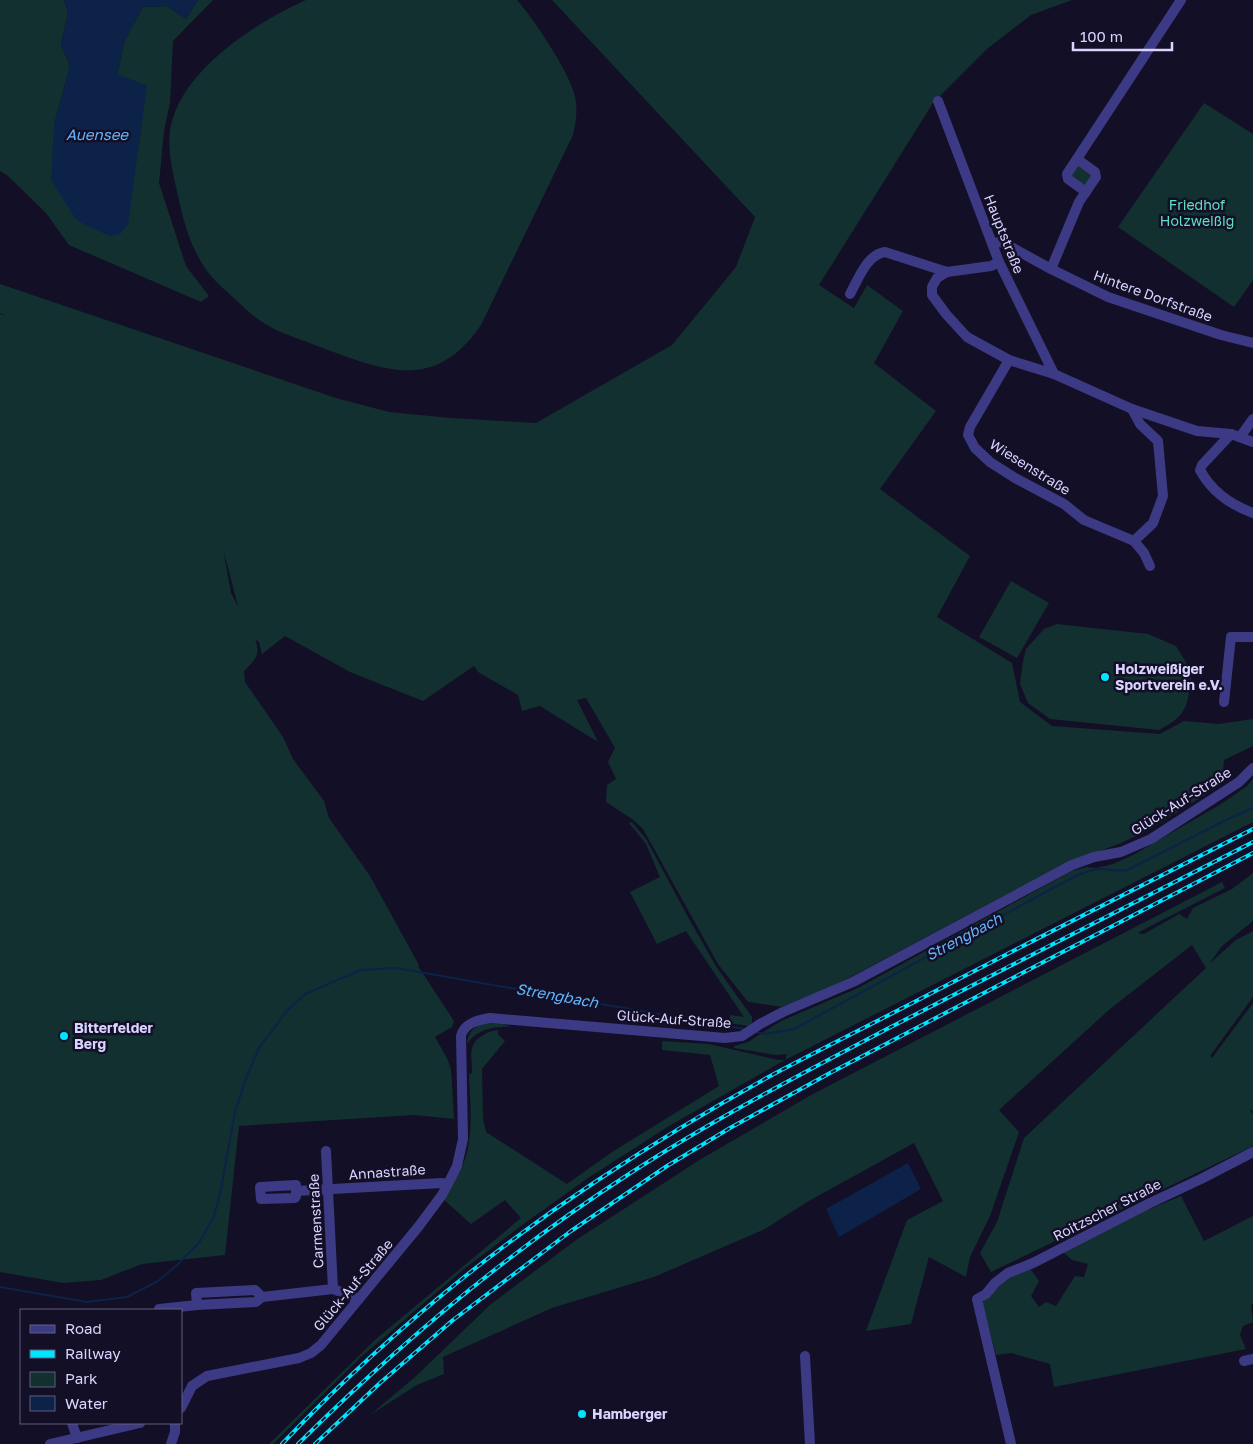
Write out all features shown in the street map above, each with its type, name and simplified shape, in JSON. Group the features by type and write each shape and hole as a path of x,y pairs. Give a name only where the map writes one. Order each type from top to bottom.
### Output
{"street":[{"path":"1086,192 1068,179 1067,174 1180,0"},
{"name":"Hauptstraße","path":"938,101 999,262 1054,374"},
{"path":"1051,269 1079,202 1096,177 1095,172 1077,159"},
{"name":"Hintere Dorfstraße","path":"992,243 1002,242 1108,297 1220,335 1253,343"},
{"path":"850,294 870,260 878,253 884,252 947,272 991,266 999,262"},
{"path":"947,272 937,278 932,287 932,295 967,337 1009,360 1054,374 1132,409 1197,431 1236,436 1253,442"},
{"name":"Wiesenstraße","path":"1009,360 970,427 968,435 975,448 990,462 1015,478 1064,504 1084,520 1134,541"},
{"path":"1132,409 1140,424 1158,441 1163,496 1152,522 1134,541 1144,552 1150,566"},
{"path":"1253,419 1202,465 1200,470 1224,500 1253,513"},
{"path":"1224,702 1231,638 1253,637"},
{"name":"Glück-Auf-Straße","path":"182,1406 192,1386 207,1376 299,1358 311,1353 321,1345 419,1226 447,1185 456,1166 463,1139 461,1036 462,1031 472,1023 490,1018 725,1038 742,1036 783,1012 853,982 1072,865 1121,852 1151,839 1239,782 1253,768"},
{"name":"Carmenstraße","path":"326,1151 333,1289"},
{"name":"Roitzscher Straße","path":"1011,1444 977,1299 986,1294 995,1283 1008,1273 1033,1263 1150,1203 1201,1180 1253,1152"},
{"name":"Annastraße","path":"296,1191 442,1183 447,1185"},
{"path":"159,1309 197,1305 196,1293 256,1290 262,1297 333,1289 359,1299"},
{"path":"805,1356 810,1444"},
{"path":"72,1424 77,1438"},
{"path":"171,1444 175,1432 175,1424"},
{"path":"50,1444 123,1425"}],"green space":[{"path":"0,0 64,0 68,13 61,44 70,66 54,125 147,86 117,75 125,40 143,7 167,6 186,19 198,0 213,0 173,41 170,103 164,131 159,183 186,266 209,296 201,302 69,245 46,213 8,176 0,171"},
{"path":"306,0 517,0 559,61 572,87 576,102 576,121 573,135 481,325 465,345 448,359 431,367 413,370 374,366 272,328 250,313 211,276 199,258 186,228 174,179 169,142 171,125 179,104 191,85 225,49 266,21"},
{"path":"552,0 1072,0 1031,15 987,49 933,103 819,285 854,308 867,285 903,311 874,363 936,411 880,489 970,556 937,617 1012,663 1020,702 1052,726 1160,734 1184,721 1219,724 1253,719 1253,746 1224,760 1222,784 1149,830 1121,843 1062,865 828,989 782,1007 748,1002 718,964 643,829 632,819 606,802 607,785 616,779 608,762 615,748 586,698 577,700 598,742 540,706 522,711 518,695 478,672 474,666 423,701 350,672 285,636 262,654 259,642 255,639 258,649 254,660 244,671 245,682 283,737 293,759 324,801 329,818 370,876 418,966 454,1021 452,1027 435,1037 451,1069 454,1119 414,1115 239,1126 225,1255 142,1264 101,1280 63,1283 0,1272 0,314 7,316 0,313 0,284 336,398 389,412 536,423 672,345 736,267 755,217","holes":["223,549 238,606 231,593"]},
{"name":"Friedhof Holzweißig","path":"1204,103 1253,134 1253,280 1234,307 1118,227"},
{"path":"1078,163 1093,175 1085,190 1069,178"},
{"path":"1011,581 1049,603 1017,658 979,637"},
{"path":"1057,624 1148,634 1176,646 1192,672 1188,700 1182,713 1177,719 1159,730 1050,719 1028,703 1020,684 1026,649 1044,629"},
{"path":"1253,779 1253,822 785,1060 787,1054 776,1055 734,1048 734,1046 748,1042 781,1021 858,988 1072,871 1113,864 1133,855 1221,804 1247,786"},
{"path":"632,822 646,839 717,968 752,1017 752,1023 748,1026 729,1023 730,1015 744,1017 686,931 657,944 630,892 660,877 646,844 629,823"},
{"path":"1253,873 1253,921 1222,946 1209,964 1236,940 1253,931 1253,997 1210,1056 1212,1058 1253,1003 1253,1111 1249,1109 1253,1114 1253,1146 991,1272 980,1253 997,1222 1024,1138 1206,968 1192,945 1110,1009 999,1110 1019,1132 990,1216 970,1257 966,1277 929,1257 911,1324 866,1331 907,1220 943,1201 914,1143 807,1202 765,1229 654,1277 552,1308 443,1357 444,1374 417,1385 370,1415 415,1377 491,1304 576,1240 701,1159 813,1094 1222,882 1225,888 1139,932 1144,934 1179,914 1187,919 1193,908 1232,889"},
{"path":"485,1023 502,1024 512,1027 499,1027 481,1032 467,1044 472,1030"},
{"path":"498,1030 498,1034 505,1041 482,1069 483,1118 486,1132 567,1184 612,1152 719,1086 710,1055 662,1050 662,1041 709,1044 785,1060 669,1126 588,1178 525,1223 464,1269 361,1357 273,1444 269,1444 376,1339 521,1218 505,1200 471,1224 443,1199 461,1169 468,1146 471,1122 469,1074 472,1073 472,1047 477,1040 488,1033"},
{"path":"1181,1196 1204,1241 1253,1216 1253,1304 1251,1305 1253,1322 1243,1326 1240,1335 1246,1349 1054,1387 1050,1364 1011,1353 996,1355 982,1303 998,1287 1009,1278 1029,1267 1039,1281 1031,1296 1039,1307 1046,1302 1056,1306 1075,1276 1084,1277 1088,1264 1072,1260 1063,1252 1145,1211"}],"water":[{"name":"Auensee","path":"64,0 198,0 186,19 167,6 143,7 125,40 117,74 147,86 128,225 120,234 110,236 85,225 75,218 51,180 54,125 70,66 61,44 68,13"},
{"path":"908,1163 921,1189 839,1237 826,1209"}],"waterway":[{"name":"Strengbach","path":"756,1032 764,1034 794,1029 1077,876 1088,871 1100,869 1127,870 1253,808"},
{"name":"Strengbach","path":"0,1287 87,1302 127,1297 158,1281 177,1265 199,1243 214,1216 220,1194 235,1112 259,1048 286,1012 305,994 361,970 396,968 744,1029"}],"railway":[{"path":"282,1444 355,1372 432,1303 514,1239 640,1153 772,1075 1253,829"},
{"path":"298,1444 376,1370 456,1300 584,1204 660,1154 756,1098 821,1063 1253,842"},
{"path":"315,1444 380,1383 453,1320 571,1231 667,1166 730,1128 830,1073 1253,853"}],"place":[{"name":"Holzweißiger Sportverein e.V.","path":"1105,677"},
{"name":"Bitterfelder Berg","path":"64,1036"},
{"name":"Hamberger","path":"582,1414"}]}
